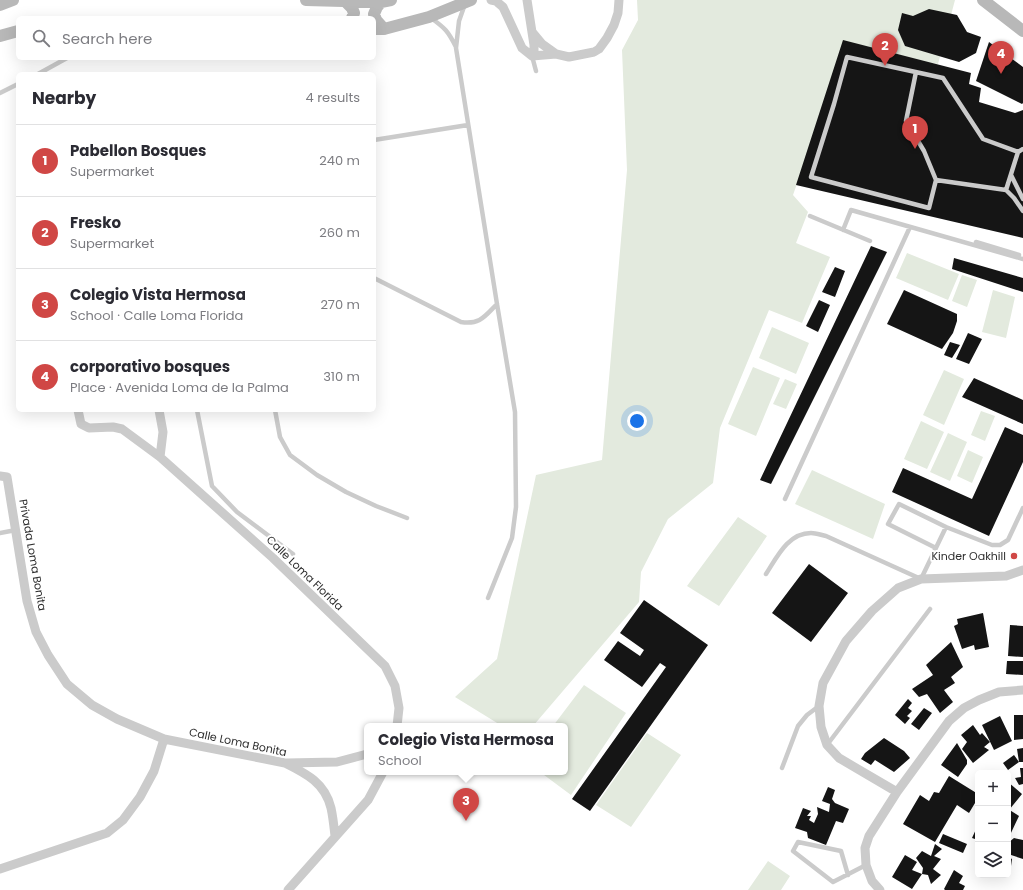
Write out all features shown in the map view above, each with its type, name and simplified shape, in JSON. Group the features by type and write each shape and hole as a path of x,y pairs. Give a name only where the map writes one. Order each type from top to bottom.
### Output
{"main road":[{"path":"0,5 13,0"},
{"path":"306,0 386,1"},
{"path":"345,1 352,8 354,13 353,16"},
{"path":"375,16 377,7 386,1"},
{"path":"379,29 429,17 468,1"},
{"path":"984,1 1023,31"},
{"path":"0,36 16,32"}],"street":[{"path":"491,0 496,1 503,7 522,48 532,56 556,54 569,57 594,52 599,49 614,25 619,0"},
{"path":"528,0 534,51 532,56"},
{"path":"532,32 542,44 556,54"},
{"name":"Calle Loma Florida","path":"78,412 81,424 89,428 113,427 122,429 160,457 273,558 385,666 395,686 399,708 397,723"},
{"path":"159,412 163,432 160,457"},
{"name":"Privada Loma Bonita","path":"4,477 16,530 27,601 36,632 48,655 67,684 92,705 164,739"},
{"path":"897,792 838,758 827,745 821,726 818,706 822,683 846,641 872,611 898,588 921,579 1006,576 1023,570"},
{"path":"880,890 872,881 866,865 865,848 869,836 897,792 949,721 964,708 999,692 1023,690"},
{"path":"0,869 107,833 123,820 140,797 154,771 164,739"},
{"name":"Calle Loma Bonita","path":"164,739 286,764 304,772 317,782 326,793 331,808 335,836"},
{"path":"286,764 337,762 364,755"},
{"path":"288,890 368,800 381,775"}],"lane":[{"path":"468,1 459,21 456,48 515,412 516,506 512,538 488,598"},
{"path":"429,17 449,33 456,48"},
{"path":"532,56 536,72"},
{"path":"916,72 906,120 924,151 936,180 929,208 811,177 847,57 916,72 943,78 983,139 1018,152"},
{"path":"42,72 63,60"},
{"path":"0,93 16,85"},
{"path":"376,140 468,125"},
{"path":"1006,190 1018,152 1023,149"},
{"path":"1011,175 1023,199"},
{"path":"936,180 1006,190 1023,211"},
{"path":"843,230 851,210 1023,259"},
{"path":"810,216 870,242"},
{"path":"785,499 910,227"},
{"path":"976,242 1023,256"},
{"path":"376,279 462,322 475,323 483,318 497,304"},
{"path":"196,412 212,486 237,512 293,554"},
{"path":"274,412 280,437 290,455 317,475 346,492 407,518"},
{"path":"936,548 888,524 899,504 946,527 992,545 1000,545 1008,540 1023,508"},
{"path":"766,574 786,544 796,536 811,533 826,536 921,579 946,527"},
{"path":"0,533 16,530"},
{"path":"827,745 930,609"},
{"path":"782,768 798,726 807,715 818,706"},
{"path":"848,875 841,852 798,842 793,851 833,882 848,875 866,865"}],"shaded area":[{"path":"637,0 955,0 938,64 843,53 793,195 808,212 796,243 830,257 802,323 769,310 720,428 713,483 668,519 641,572 639,602 536,723 497,723 455,697 497,659 536,475 602,460 627,170 622,50 638,20"},
{"path":"907,253 959,274 948,300 896,278"},
{"path":"962,275 977,280 967,307 952,301"},
{"path":"993,290 1015,297 1006,338 982,332"},
{"path":"772,327 809,343 796,374 759,358"},
{"path":"753,367 780,378 756,436 728,424"},
{"path":"944,370 964,379 944,425 923,415"},
{"path":"785,379 797,384 786,409 773,404"},
{"path":"981,411 995,416 985,441 971,435"},
{"path":"921,421 944,432 927,469 904,459"},
{"path":"948,433 967,442 950,481 930,472"},
{"path":"968,450 983,457 972,483 957,476"},
{"path":"812,470 885,504 873,539 795,504"},
{"path":"738,517 767,536 719,606 687,586"},
{"path":"584,685 626,713 571,795 544,775 568,775 568,723 555,723"},
{"path":"647,733 681,755 631,827 596,805"},
{"path":"768,861 790,876 781,890 748,890"}],"building":[{"path":"929,9 957,15 967,32 981,37 976,53 959,62 905,46 898,30 902,13 913,16"},
{"path":"843,40 971,73 969,84 981,88 979,102 1015,113 1023,110 1023,238 796,185"},
{"path":"989,42 1023,67 1022,104 976,81"},
{"path":"871,246 887,252 771,484 760,480"},
{"path":"954,258 1023,278 1023,292 952,269"},
{"path":"835,267 845,271 835,297 822,292"},
{"path":"904,290 957,314 957,321 953,333 942,349 887,324"},
{"path":"819,300 830,305 818,332 806,326"},
{"path":"968,333 982,339 969,364 956,359"},
{"path":"950,342 960,345 952,358 944,355"},
{"path":"974,378 1023,400 1023,424 962,397"},
{"path":"1005,427 1023,435 1023,462 989,536 892,492 903,468 972,499"},
{"path":"809,564 848,593 811,642 772,613"},
{"path":"644,600 708,645 590,811 572,799 666,667 660,663 642,687 604,660 618,641 640,656 644,650 620,633"},
{"path":"983,613 989,647 975,650 974,645 962,649 954,626 958,624 957,619"},
{"path":"1010,625 1023,626 1023,657 1008,656"},
{"path":"951,642 963,667 951,677 955,683 944,690 953,702 940,713 927,694 919,697 912,689 933,675 926,665"},
{"path":"1007,661 1023,661 1023,675 1006,674"},
{"path":"908,699 912,703 908,708 912,711 907,716 910,718 905,724 895,715"},
{"path":"924,708 932,713 919,730 911,724"},
{"path":"1014,715 1023,715 1023,739 1014,740"},
{"path":"1000,716 1012,741 994,750 982,725"},
{"path":"973,725 980,735 982,733 990,742 984,747 989,750 973,763 962,749 967,742 961,735"},
{"path":"884,738 904,751 910,758 894,772 875,760 871,765 861,759 865,753"},
{"path":"957,743 967,760 967,764 958,777 941,765"},
{"path":"1023,748 1023,762 1019,762 1017,749"},
{"path":"1014,755 1019,762 1008,770 1003,763"},
{"path":"1020,768 1023,768 1023,784 1019,785 1015,778 1021,777"},
{"path":"949,776 975,792 975,803 969,813 957,805 935,842 903,824 920,795 929,801 934,792 939,793"},
{"path":"1011,785 1022,794 1011,808"},
{"path":"828,787 835,790 832,799 835,803 849,809 843,823 836,821 826,845 808,838 807,832 795,828 803,808 811,811 807,816 811,816 809,820 814,823 818,814 817,807 829,812 830,804 822,801"},
{"path":"1011,811 1019,816 1011,833"},
{"path":"975,832 975,839 972,838"},
{"path":"943,834 967,844 963,853 939,843"},
{"path":"1014,838 1023,840 1023,859 1011,855 1011,840"},
{"path":"935,844 942,849 934,856 941,859 933,869 941,875 931,884 928,875 922,874 923,868 916,858 922,851 931,856"},
{"path":"905,855 917,862 912,870 922,874 912,889 892,877"},
{"path":"954,870 963,876 959,883 965,886 963,890 945,890 944,889"}],"place":[{"name":"Fresko","path":"885,66"},
{"name":"corporativo bosques","path":"1001,74"},
{"name":"Pabellon Bosques","path":"915,149"},
{"name":"Kinder Oakhill","path":"1014,556"},
{"name":"Colegio Vista Hermosa","path":"466,821"}]}
